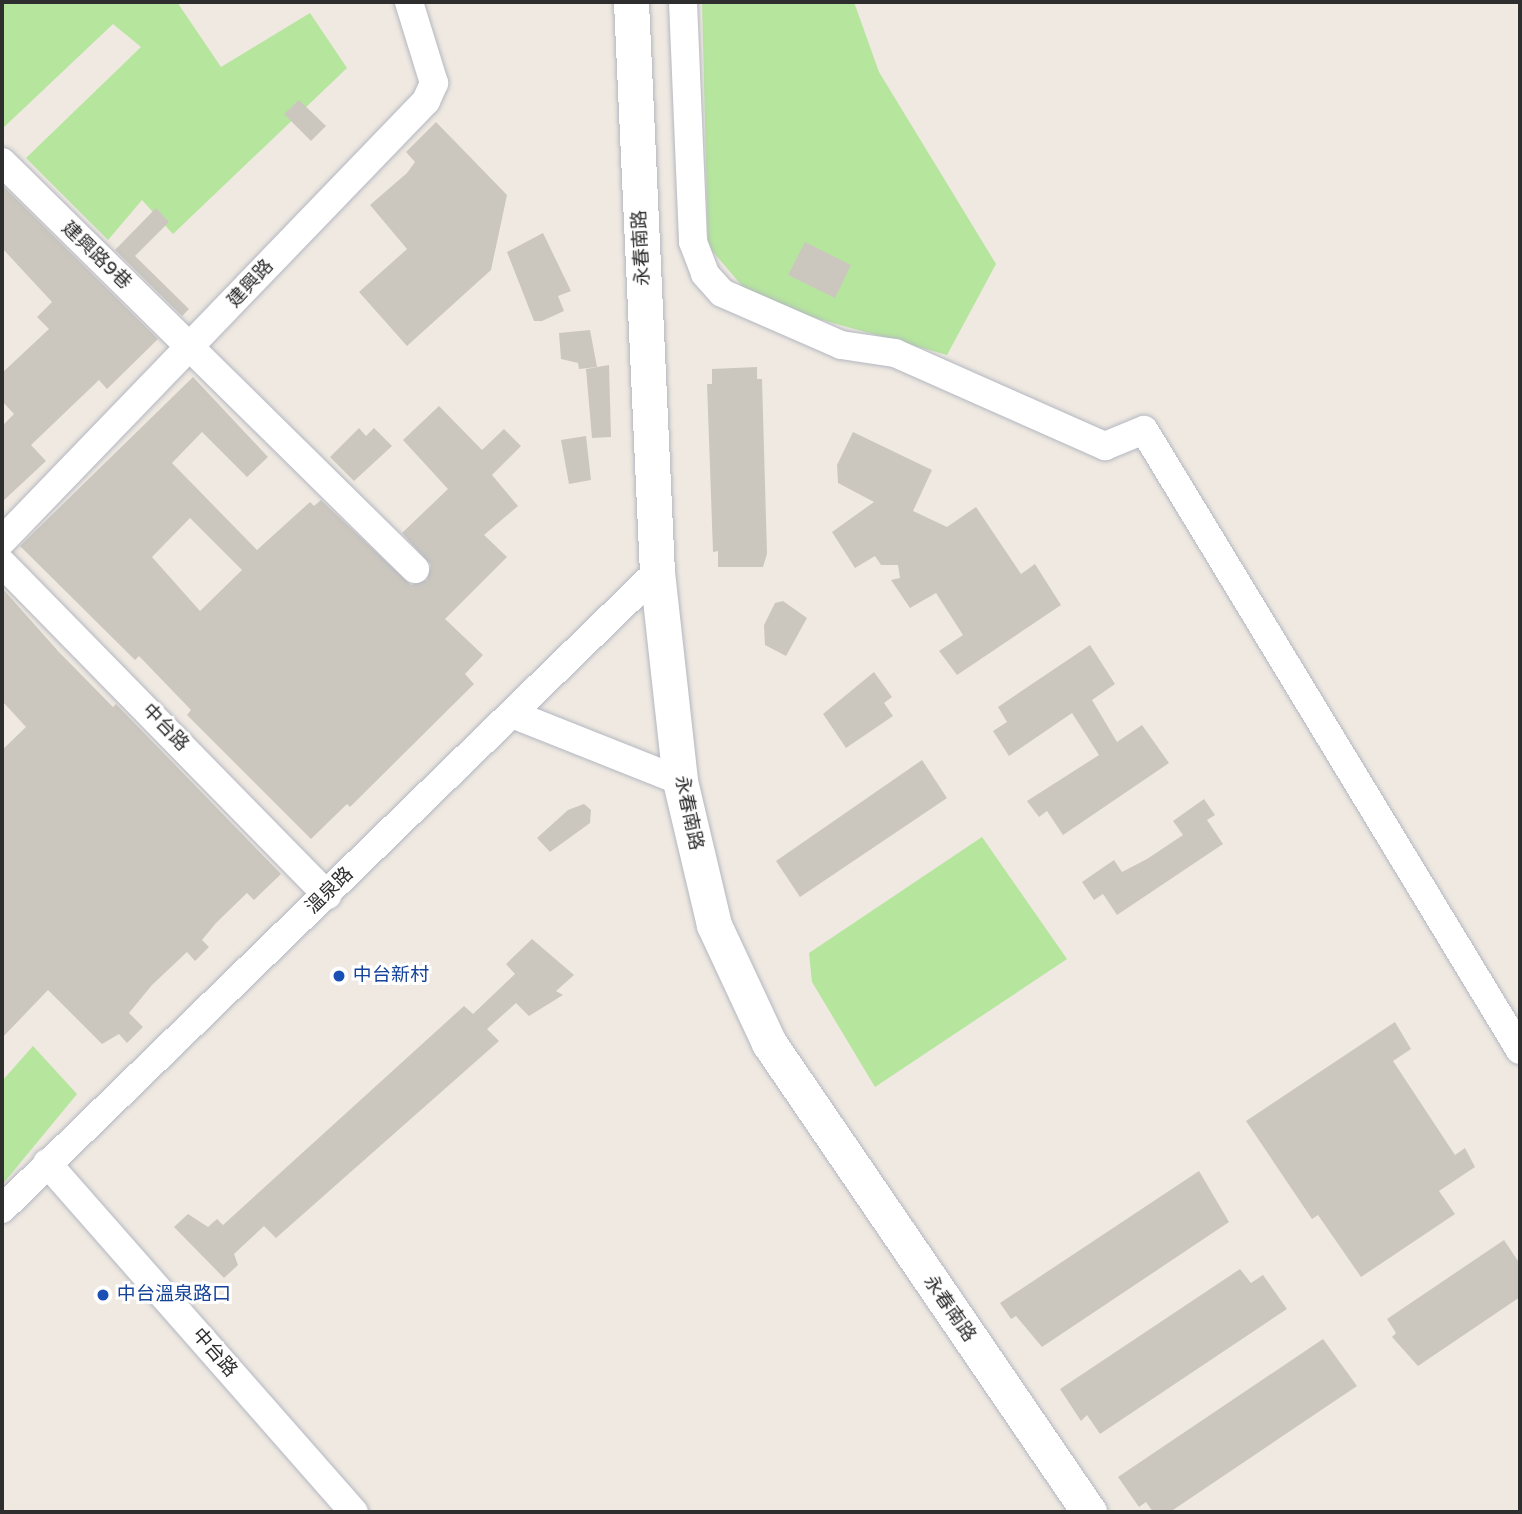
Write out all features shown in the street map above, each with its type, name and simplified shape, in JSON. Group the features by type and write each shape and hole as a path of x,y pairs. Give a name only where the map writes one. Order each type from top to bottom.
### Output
{"street":[{"name":"建興路","path":"2,541 192,347 426,101 434,83 409,2"},
{"name":"永春南路","path":"631,2 657,572 680,781 714,925 769,1043 1089,1512"},
{"path":"683,2 693,242 705,274 722,293 841,345 895,353 1105,446 1144,430 1520,1050"},
{"name":"建興路9巷","path":"2,162 415,569"},
{"name":"中台路","path":"2,563 327,895"},
{"name":"溫泉路","path":"2,1209 657,572"},
{"path":"512,714 680,781"},
{"name":"中台路","path":"47,1163 354,1512"}],"green space":[{"path":"2,2 177,2 221,67 310,13 347,68 173,234 142,200 108,240 26,158 141,47 113,24 2,129"},
{"path":"702,2 854,2 879,72 996,264 947,355 755,301 708,246"},
{"path":"982,837 1067,959 875,1087 812,982 809,953"},
{"path":"33,1046 77,1094 2,1185 2,1081"}],"building":[{"path":"299,100 326,126 311,141 284,114"},
{"path":"436,122 507,195 491,270 407,346 359,292 407,249 370,205 407,173 415,162 406,152"},
{"path":"2,185 158,339 107,389 99,380 31,445 46,461 2,502 2,426 14,414 2,401 2,373 49,329 37,317 52,302 2,248"},
{"path":"156,208 169,222 135,256 189,309 182,316 115,250"},
{"path":"543,233 571,291 558,296 564,311 542,321 534,321 507,252"},
{"path":"805,242 851,265 835,298 788,275"},
{"path":"590,330 597,367 579,369 578,363 561,359 559,333"},
{"path":"609,365 611,437 592,438 586,369"},
{"path":"757,367 757,379 762,379 767,554 763,567 718,567 718,551 713,552 707,384 712,384 712,369"},
{"path":"193,377 268,457 247,477 202,432 172,463 257,550 310,502 314,506 321,500 411,585 427,580 431,565 402,533 448,489 403,440 439,406 482,450 504,429 521,446 492,475 518,506 484,535 507,557 445,619 483,655 465,674 474,684 350,807 347,804 311,839 187,715 191,710 139,656 135,660 20,546","holes":["190,518 242,570 200,611 152,557"]},
{"path":"359,428 366,436 374,428 392,446 354,481 330,457"},
{"path":"853,432 932,470 913,511 947,527 976,507 1021,574 1035,564 1061,605 957,675 939,651 963,635 936,593 910,608 891,580 900,578 898,565 881,565 875,556 855,568 832,532 874,502 838,483 837,465"},
{"path":"586,436 591,480 569,484 561,440"},
{"path":"2,588 58,651 113,707 116,704 281,874 254,900 247,893 216,923 202,940 209,947 195,961 187,952 152,985 129,1013 143,1027 127,1043 119,1034 102,1044 48,990 2,1038 2,750 26,727 2,701"},
{"path":"783,601 807,618 786,656 765,645 764,625 775,603"},
{"path":"1090,645 1115,684 1092,700 1117,742 1142,725 1169,763 1063,835 1047,811 1039,817 1027,801 1099,755 1072,713 1009,756 993,731 1007,722 998,707"},
{"path":"874,672 892,697 884,703 893,716 846,748 823,714"},
{"path":"922,760 947,798 800,897 776,861"},
{"path":"1204,799 1215,815 1207,820 1223,844 1117,915 1103,894 1094,900 1082,882 1114,860 1122,872 1183,835 1173,821"},
{"path":"584,804 591,810 590,823 550,852 537,838 568,810"},
{"path":"532,939 574,975 556,991 563,995 529,1016 516,1003 487,1029 499,1041 276,1238 264,1226 234,1254 238,1265 224,1278 174,1227 188,1214 208,1227 217,1219 223,1225 464,1006 473,1014 515,974 506,964"},
{"path":"1395,1022 1411,1049 1393,1061 1455,1155 1465,1148 1475,1167 1439,1191 1455,1214 1361,1277 1318,1215 1312,1219 1246,1121"},
{"path":"1199,1171 1229,1222 1042,1347 1016,1316 1011,1319 1000,1303"},
{"path":"1504,1240 1520,1264 1520,1297 1418,1366 1392,1337 1396,1333 1387,1319"},
{"path":"1240,1269 1251,1283 1263,1275 1287,1309 1100,1434 1087,1415 1081,1421 1060,1389"},
{"path":"1323,1339 1357,1386 1170,1512 1153,1512 1146,1502 1139,1507 1118,1477"}],"place":[{"name":"中台新村","path":"339,976"},
{"name":"中台溫泉路口","path":"103,1295"}]}
